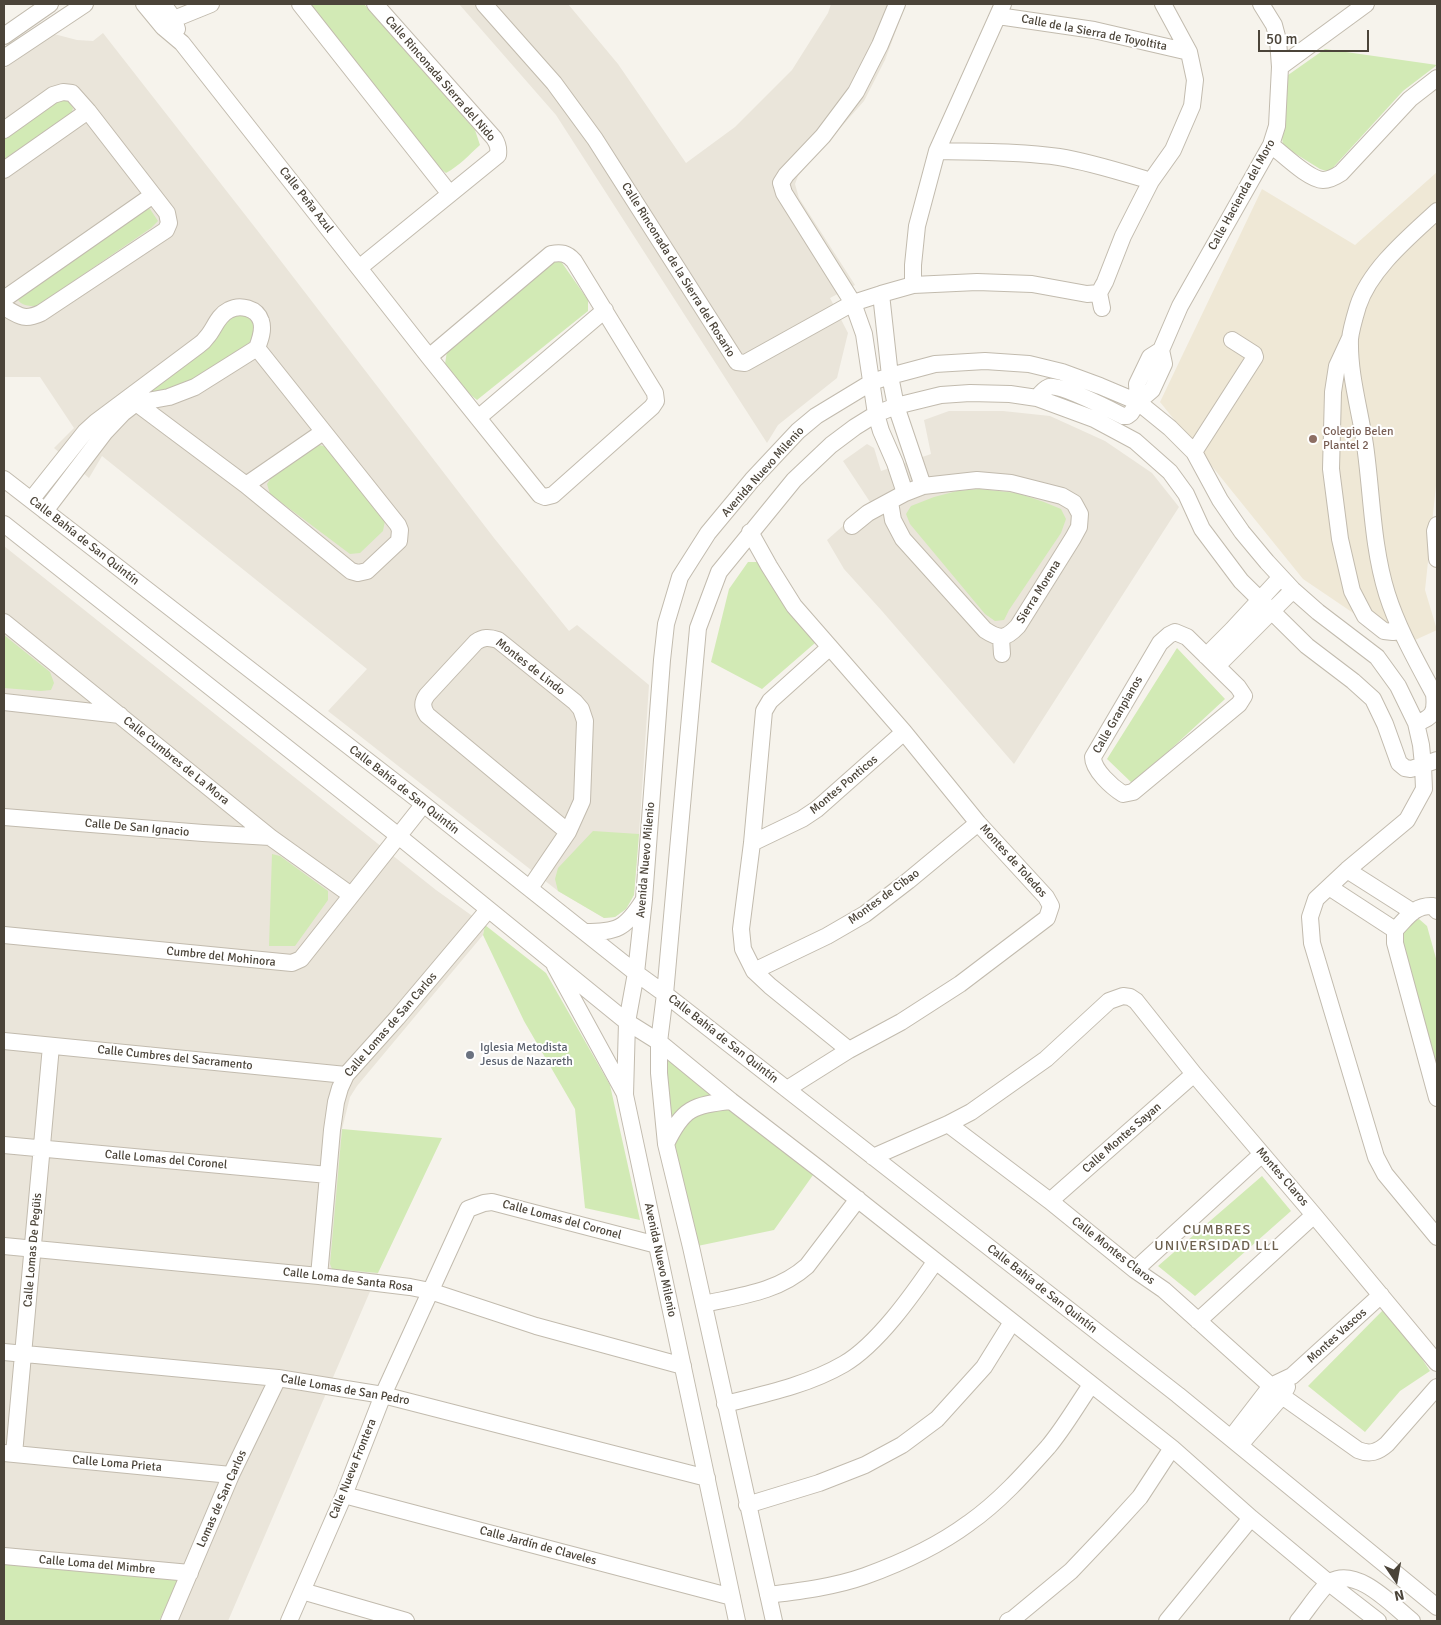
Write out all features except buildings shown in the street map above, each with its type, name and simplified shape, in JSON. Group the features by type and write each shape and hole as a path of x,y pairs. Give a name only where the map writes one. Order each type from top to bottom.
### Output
{"street":[{"path":"4,36 50,4 61,20"},
{"path":"4,58 85,4"},
{"path":"144,4 168,23"},
{"path":"163,4 168,23"},
{"path":"168,23 211,4"},
{"path":"300,4 450,194"},
{"name":"Calle Rinconada Sierra del Nido","path":"359,268 498,155 498,144 375,4"},
{"name":"Calle Rinconada de la Sierra del Rosario","path":"484,4 554,83 595,138 737,362 745,364 853,304 913,285 977,282 1032,284 1087,294 1100,301 1105,282 1123,236 1151,181 1173,150 1192,106 1195,80 1189,52 1163,4"},
{"path":"897,4 880,45 856,92 823,136 786,175 781,183 784,193 853,304 864,334 880,431 895,463 905,493"},
{"name":"Calle Hacienda del Moro","path":"1037,398 1048,388 1053,387 1068,391 1127,416 1138,402 1152,390 1164,364 1162,350 1180,306 1272,145 1277,126 1280,67 1278,40 1274,25 1261,4"},
{"path":"1280,67 1366,4"},
{"path":"913,285 917,226 937,151 1000,10"},
{"name":"Calle de la Sierra de Toyoltita","path":"1000,10 1189,52"},
{"name":"Calle Peña Azul","path":"168,23 429,357 538,493 546,497 553,495 652,408 656,401 655,392 605,310 570,256 560,252 551,254 429,357"},
{"path":"1272,145 1310,175 1321,180 1331,179 1341,173 1410,99 1437,78"},
{"path":"4,130 58,92 72,93 88,111 169,217 166,230 41,314 31,318 22,318 4,307"},
{"path":"4,170 88,111"},
{"path":"937,151 1022,153 1060,158 1151,181"},
{"path":"4,299 153,195"},
{"path":"1401,631 1384,631 1365,616 1352,590 1340,539 1331,469 1333,392 1337,366 1350,338 1358,305 1373,277 1392,254 1437,211"},
{"path":"881,294 890,376 896,406 923,486"},
{"path":"31,500 85,432 107,413 132,400 199,345 207,337 217,321 230,309 244,307 252,309 258,314 262,329 257,348 196,387 169,397 132,400"},
{"path":"478,418 605,310"},
{"path":"1350,338 1353,379 1365,444 1374,532 1387,594 1401,631 1434,694 1435,704 1432,714 1426,720 1416,723"},
{"path":"1194,452 1255,358 1254,354 1232,340"},
{"path":"132,400 246,485 351,571 358,573 367,571 399,541 400,530 398,525 257,348"},
{"name":"Avenida Nuevo Milenio","path":"737,1621 625,1095 627,1022 636,973 644,899 666,624 680,577 708,533 752,480 798,431 816,416 872,382 935,364 985,361 1029,364 1062,372 1138,402 1170,428 1194,452 1225,508 1242,532 1293,590 1318,612 1377,657 1398,686 1416,723 1421,745 1430,762 1430,789"},
{"path":"774,1621 704,1304 666,1144 659,1073 659,1042 698,628 719,572 794,480 831,445 855,426 876,414 896,406 941,395 970,393 1010,394 1037,398 1094,419 1127,436 1170,472 1186,494 1202,529 1242,581 1308,646 1353,681 1373,700 1385,724 1399,763 1405,768 1411,769 1430,762"},
{"path":"45,511 132,400"},
{"path":"246,485 323,432"},
{"name":"Calle Bahía de San Quintín","path":"4,479 424,805 1236,1442 1437,1606"},
{"name":"Sierra Morena","path":"852,526 868,513 905,493 923,486 977,480 1011,483 1062,496 1074,503 1086,514 1079,527 1018,626 1010,635 1001,638"},
{"path":"890,502 893,520 903,539 985,630 1001,638 1002,654"},
{"path":"4,524 398,836 627,1022 659,1042 731,1101 858,1199 1172,1448 1251,1518 1378,1621"},
{"path":"1437,525 1435,531 1437,559"},
{"name":"Montes de Toledos","path":"750,532 794,606 904,732 978,823 1046,897 1052,906 1047,918 960,984 901,1022 786,1089"},
{"path":"1211,661 1266,605 1281,577"},
{"path":"1266,605 1293,590"},
{"name":"Calle Cumbres de La Mora","path":"4,622 270,837 351,896"},
{"name":"Calle Granpianos","path":"1175,632 1187,637 1211,661 1242,691 1244,696 1242,700 1133,792 1127,794 1120,792 1099,773 1093,757 1160,643 1175,632"},
{"name":"Montes de Lindo","path":"530,888 568,832 582,801 585,721 581,709 575,702 498,640 492,638 480,640 427,695 424,700 424,710 427,715 568,832"},
{"path":"830,647 770,701 764,711 752,843 741,929 743,949 754,971 850,1050"},
{"path":"4,702 120,714"},
{"name":"Montes Ponticos","path":"752,843 802,819 816,810 904,732"},
{"path":"1430,789 1407,820 1347,870 1316,899 1310,918 1312,943 1376,1157 1385,1174 1437,1237"},
{"name":"Cumbre del Mohinora","path":"4,935 292,963 301,959 424,805"},
{"name":"Calle De San Ignacio","path":"4,817 270,837"},
{"name":"Montes de Cibao","path":"754,971 827,936 865,914 978,823"},
{"path":"1347,870 1413,912"},
{"path":"1329,887 1395,930"},
{"path":"585,932 610,930 622,926 630,920 644,899"},
{"path":"1437,911 1433,906 1423,906 1413,912 1395,930 1395,943 1437,1098"},
{"name":"Calle Lomas de San Carlos","path":"319,1276 332,1130 336,1102 346,1075 488,910"},
{"path":"550,958 625,1095"},
{"name":"Montes Claros","path":"948,1124 971,1112 1046,1059 1109,1002 1123,996 1130,997 1136,1001 1194,1074 1437,1363"},
{"name":"Calle Cumbres del Sacramento","path":"4,1041 346,1075"},
{"name":"Calle Lomas De Pegüis","path":"9,1454 23,1353 51,1046"},
{"name":"Calle Montes Sayan","path":"1050,1201 1194,1074"},
{"path":"666,1144 674,1126 690,1110 707,1103 731,1101"},
{"path":"873,1157 948,1124"},
{"name":"Calle Montes Claros","path":"948,1124 1050,1201 1135,1270 1164,1290 1277,1391 1358,1450 1365,1453 1381,1450 1437,1387"},
{"name":"Calle Lomas del Coronel","path":"4,1145 328,1175"},
{"path":"1135,1270 1262,1154"},
{"path":"704,1304 763,1291 797,1275 807,1266 858,1199"},
{"name":"Calle Lomas del Coronel","path":"468,1209 476,1205 492,1202 657,1245"},
{"name":"Calle Nueva Frontera","path":"289,1621 344,1494 383,1394 468,1209"},
{"path":"1198,1321 1314,1215"},
{"name":"Calle Loma de Santa Rosa","path":"4,1246 410,1286 536,1326 683,1366"},
{"path":"725,1404 784,1389 813,1379 845,1364 879,1334 909,1299 936,1262"},
{"name":"Montes Vascos","path":"1236,1442 1277,1391 1381,1295"},
{"path":"747,1504 865,1466 902,1446 936,1419 984,1367 1012,1322"},
{"name":"Calle Lomas de San Pedro","path":"4,1352 278,1378 383,1394 707,1478"},
{"name":"Lomas de San Carlos","path":"170,1621 231,1475 278,1378"},
{"path":"768,1595 816,1588 864,1577 909,1558 970,1523 1005,1493 1049,1446 1092,1385"},
{"path":"1012,1620 1071,1571 1110,1531 1140,1497 1172,1448"},
{"name":"Calle Loma Prieta","path":"9,1454 231,1475"},
{"name":"Calle Jardín de Claveles","path":"344,1494 732,1597"},
{"path":"1167,1621 1251,1518"},
{"name":"Calle Loma del Mimbre","path":"4,1556 190,1573"},
{"path":"1298,1621 1329,1583 1340,1578 1359,1580 1412,1621"},
{"path":"302,1591 406,1621"}],"shaded area":[{"path":"459,4 568,4 618,64 686,163 735,127 792,70 828,13 831,4 906,4 885,60 864,101 798,176 795,184 799,198 855,285 830,298 848,333 837,378 778,425 767,443 556,115"},
{"path":"103,33 494,538 569,631 577,625 649,685 634,895 626,909 615,917 604,918 558,891 328,711 367,669 102,456 89,478 54,448 74,428 40,377 4,377 4,69 54,34 77,40 93,41"},
{"name":"Colegio Belen Plantel 2","path":"1437,172 1437,476 1425,590 1437,630 1402,646 1303,579 1160,402 1262,189 1355,245"},
{"path":"949,411 1003,411 1050,416 1105,441 1152,473 1179,507 1014,764 844,569 827,540 870,502 843,461 867,444 874,448 881,471 931,454 924,420"},
{"path":"4,546 436,890 485,925 483,935 357,1086 350,1097 342,1129 332,1269 378,1273 228,1621 4,1621"}],"green space":[{"path":"310,4 364,4 475,130 480,145 460,164 446,173 436,165"},
{"path":"1325,49 1437,65 1403,91 1329,172 1320,169 1283,146 1282,137 1281,80"},
{"path":"60,99 68,101 73,108 71,115 4,159 4,137"},
{"path":"150,209 158,221 151,228 37,306 25,305 19,301 17,298 143,210"},
{"path":"560,260 588,300 588,311 477,400 467,392 445,364 447,351 548,262"},
{"path":"241,311 256,320 257,336 229,358 195,379 172,389 148,392 151,386 208,349 219,335 223,322"},
{"path":"319,445 327,447 385,521 383,531 360,553 350,554 270,494 267,484 273,475"},
{"path":"979,489 1017,493 1044,502 1061,509 1066,519 1061,533 1004,620 995,621 985,614 910,524 906,514 911,506 934,497 957,491"},
{"path":"748,562 760,562 815,643 762,689 711,662 729,589"},
{"path":"4,635 50,672 54,683 51,690 4,688"},
{"path":"1177,648 1225,699 1133,784 1107,759"},
{"path":"593,831 639,834 634,895 626,909 615,917 604,918 558,891 555,879 558,868"},
{"path":"272,854 280,856 328,891 328,900 295,946 269,946"},
{"path":"1419,919 1427,926 1437,962 1437,1069 1401,938 1403,928"},
{"path":"485,925 546,973 610,1085 640,1220 585,1208 575,1109 524,1021 483,935"},
{"path":"664,1046 818,1168 774,1230 688,1248 665,1144"},
{"path":"342,1129 442,1138 378,1273 332,1269 330,1264"},
{"path":"1262,1176 1291,1211 1195,1296 1158,1266"},
{"path":"1387,1306 1430,1371 1400,1391 1365,1432 1308,1386"},
{"path":"4,1561 178,1580 159,1621 5,1621"}],"place":[{"name":"Colegio Belen Plantel 2","path":"1313,439"},
{"name":"Iglesia Metodista Jesus de Nazareth","path":"470,1055"}],"district":[{"name":"CUMBRES UNIVERSIDAD LLL","path":"1217,1238"}]}
